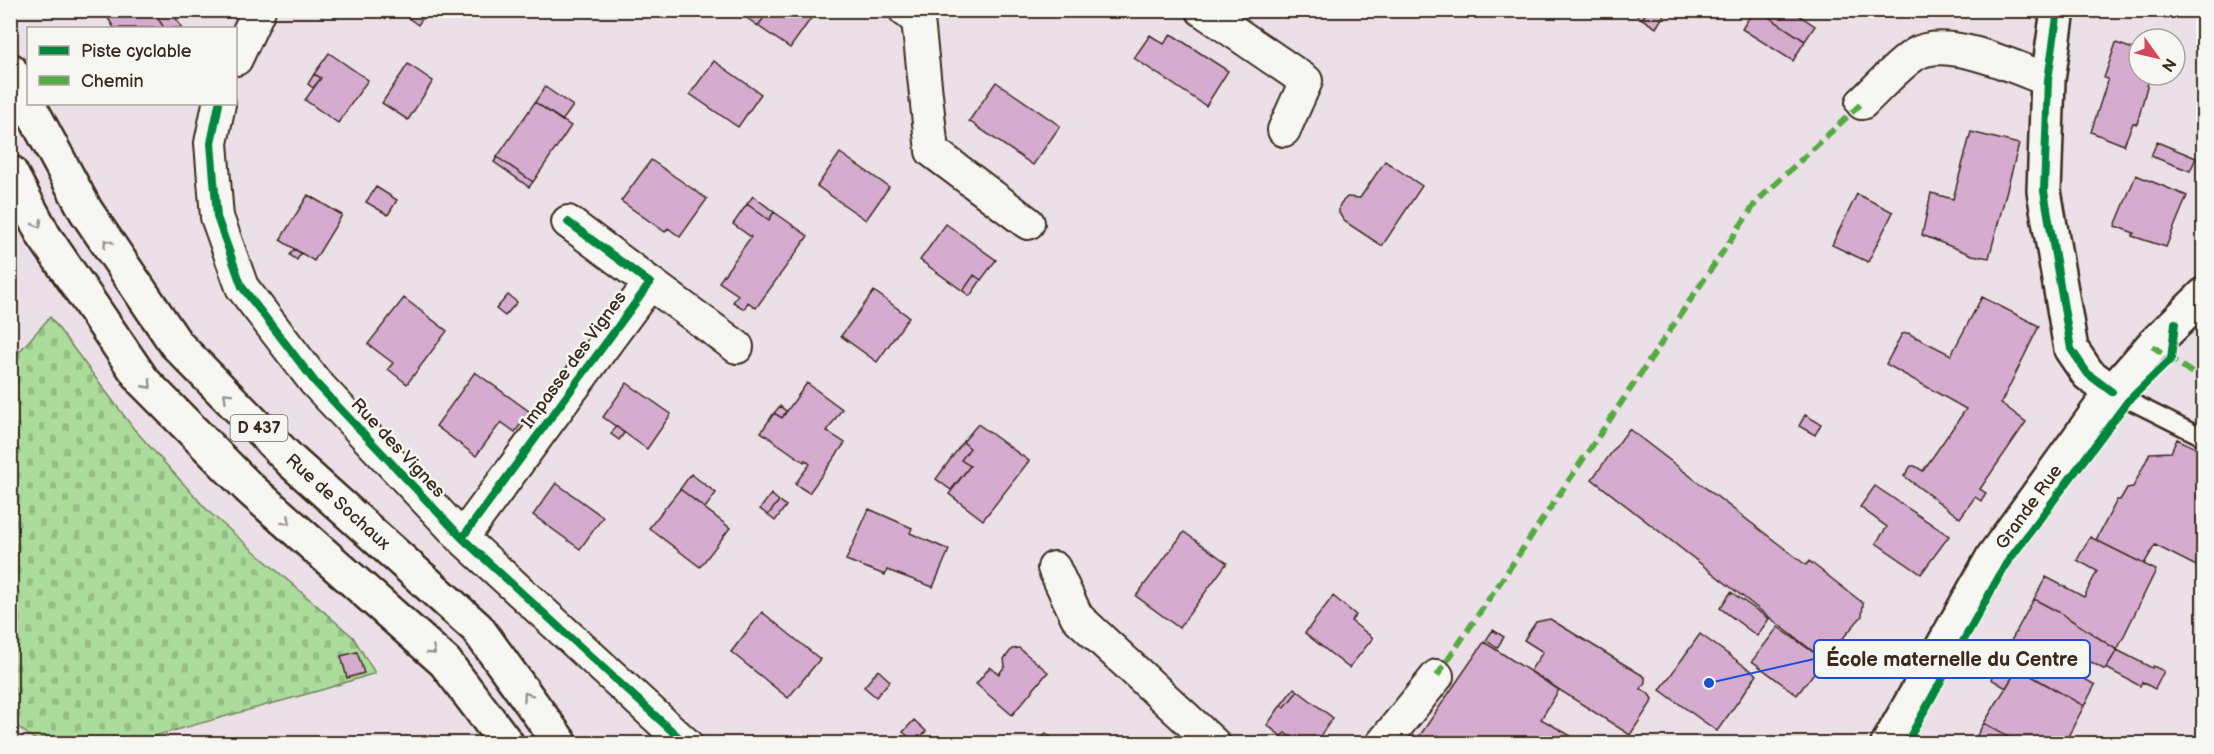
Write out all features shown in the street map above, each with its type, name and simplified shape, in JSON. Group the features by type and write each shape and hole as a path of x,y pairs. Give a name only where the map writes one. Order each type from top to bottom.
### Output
{"main road":[{"path":"2058,10 2048,80 2044,191 2071,350 2088,374 2112,392"},
{"name":"Rue de Sochaux","path":"10,70 27,102"},
{"name":"Rue de Sochaux","path":"29,105 86,211 176,344 291,461 477,628 561,744"},
{"name":"D 437","path":"10,172 44,236 143,381 249,488 445,662 507,744"},
{"name":"Grande Rue","path":"1888,744 1993,557 2112,392 2152,346 2204,295"}],"street":[{"path":"237,57 259,10"},
{"path":"904,10 918,20 932,151 1028,224"},
{"path":"1202,10 1306,81 1284,130"},
{"path":"1862,103 1915,54 1944,47 1989,57 2048,80"},
{"name":"Rue des Vignes","path":"219,105 211,142 217,217 242,287 315,382 462,538 686,744"},
{"name":"Impasse des Vignes","path":"568,222 737,347"},
{"name":"Impasse des Vignes","path":"462,538 650,283"},
{"path":"1054,568 1077,617 1214,744"},
{"path":"1382,744 1437,676"}],"lane":[{"path":"2112,392 2204,438"}],"green space":[{"path":"50,317 134,429 209,512 353,637 375,673 129,743 40,743 11,722 11,361"}],"building":[{"path":"103,10 153,10 163,27 113,27"},
{"path":"153,10 171,10 181,27 163,27"},
{"path":"397,10 428,10 418,25"},
{"path":"736,10 769,10 758,26"},
{"path":"769,10 803,10 812,17 790,48 758,26"},
{"path":"1630,10 1648,10 1642,19"},
{"path":"1648,10 1667,10 1656,28 1642,19"},
{"path":"1754,10 1758,10 1805,41 1793,61 1742,29"},
{"path":"1758,10 1791,10 1815,26 1805,41"},
{"path":"1171,34 1228,71 1206,106 1134,58 1150,35 1164,44"},
{"path":"2116,43 2127,47 2127,87 2147,87 2137,124 2133,123 2124,145 2091,132 2108,79 2104,78"},
{"path":"329,53 368,80 338,123 305,100 321,78 314,74"},
{"path":"714,61 761,94 738,127 690,94"},
{"path":"408,64 433,81 408,120 382,103"},
{"path":"314,74 321,78 313,88 308,84"},
{"path":"996,82 1060,126 1033,165 969,121"},
{"path":"545,87 573,106 562,121 535,102"},
{"path":"535,102 571,126 533,182 497,157"},
{"path":"1971,132 2019,144 1989,258 1972,255 1922,235 1931,193 1953,199"},
{"path":"2157,142 2196,158 2190,171 2151,156"},
{"path":"840,153 889,187 866,220 817,186"},
{"path":"497,157 533,182 529,187 494,162"},
{"path":"651,160 707,199 680,237 668,228 665,232 621,201"},
{"path":"1385,161 1422,186 1382,246 1344,221 1339,213 1339,207 1347,197 1360,198"},
{"path":"2136,175 2187,196 2166,247 2132,236 2134,233 2115,226"},
{"path":"376,187 397,200 388,215 366,202"},
{"path":"1857,194 1893,212 1868,262 1832,245"},
{"path":"308,195 342,215 314,261 280,240"},
{"path":"753,196 774,212 769,220 747,204"},
{"path":"747,204 769,220 774,212 808,236 756,308 748,302 744,309 733,302 738,295 719,282 751,237 733,224"},
{"path":"946,224 996,260 981,280 974,275 963,291 920,260"},
{"path":"294,249 301,253 297,260 290,255"},
{"path":"974,275 981,280 970,296 963,291"},
{"path":"874,291 909,317 877,362 841,336"},
{"path":"508,295 517,302 505,316 496,309"},
{"path":"1982,297 2039,326 2001,403 2026,422 1980,489 1986,493 1981,501 1975,497 1960,518 1904,476 1911,466 1923,471 1966,409 1886,364 1902,334 1908,333 1951,355"},
{"path":"404,298 447,331 407,384 388,369 393,363 368,344"},
{"path":"475,372 530,412 515,432 501,422 476,456 436,426"},
{"path":"627,383 671,414 647,449 603,417"},
{"path":"807,383 842,409 827,431 845,443 809,493 795,484 810,464 761,432 774,413 782,418"},
{"path":"780,406 786,411 782,418 774,413"},
{"path":"1805,415 1821,424 1815,435 1799,426"},
{"path":"978,424 1029,461 983,520 949,494 970,466 961,460 970,448 963,442"},
{"path":"616,426 624,433 619,440 611,434"},
{"path":"1629,429 1806,565 1809,561 1863,603 1862,616 1824,660 1592,479"},
{"path":"2177,439 2204,452 2204,570 2155,545 2144,564 2096,540 2117,500 2120,500 2127,488 2133,487 2150,453 2171,452"},
{"path":"963,442 970,448 961,460 970,466 951,490 936,479"},
{"path":"691,474 716,493 705,508 680,489"},
{"path":"556,483 603,517 580,549 533,515"},
{"path":"1875,486 1949,536 1921,574 1876,543 1887,527 1860,507"},
{"path":"680,489 730,528 700,567 649,528"},
{"path":"771,494 779,501 768,515 760,509"},
{"path":"779,501 786,506 775,521 768,515"},
{"path":"869,509 912,528 910,533 949,550 933,587 887,570 885,575 846,560"},
{"path":"1184,532 1227,563 1179,628 1136,596"},
{"path":"2090,537 2156,570 2117,650 2062,614 2034,599 2046,577 2084,597 2097,571 2077,560"},
{"path":"1731,592 1769,619 1757,636 1720,608"},
{"path":"1333,596 1356,615 1351,621 1373,638 1349,668 1305,633"},
{"path":"2034,599 2062,614 2117,650 2105,670 2061,645 2053,660 2095,685 2084,706 2001,659"},
{"path":"762,612 820,659 788,698 731,652"},
{"path":"1550,619 1645,677 1641,689 1648,693 1652,699 1651,703 1630,735 1530,671 1543,652 1524,640 1536,622"},
{"path":"1778,627 1824,660 1797,695 1752,661"},
{"path":"1493,630 1504,637 1497,648 1486,640"},
{"path":"1700,634 1757,675 1717,731 1660,690"},
{"path":"1484,642 1559,690 1541,719 1585,744 1414,744"},
{"path":"1019,648 1048,672 1012,715 976,684 990,667 999,674 1005,666 1004,659 1012,649"},
{"path":"2117,650 2152,668 2153,666 2164,671 2155,689 2142,682 2140,686 2106,668"},
{"path":"357,652 364,673 347,678 341,656"},
{"path":"2001,659 2018,668 2006,688 1991,679"},
{"path":"2018,668 2084,706 2064,744 2020,744 1984,723"},
{"path":"878,670 890,681 876,697 864,687"},
{"path":"1294,688 1298,691 1284,708 1281,705"},
{"path":"1298,691 1333,718 1314,744 1299,744 1285,733 1281,736 1267,725 1281,705 1284,708"},
{"path":"914,720 926,731 916,743 903,732"},
{"path":"1984,723 2020,744 1972,744"},
{"path":"1046,733 1059,744 1038,744"}],"marked path":[{"path":"1437,676 1757,201 1862,103"},
{"path":"2152,346 2204,381"}],"cycle path":[{"path":"2058,10 2048,80 2044,191 2071,349 2088,374 2112,392"},
{"path":"219,105 211,143 217,217 242,287 315,382 462,538 686,744"},
{"path":"462,538 650,283 568,222"},
{"path":"1906,744 2006,564 2128,401 2171,359 2175,323"}],"place":[{"name":"École maternelle du Centre","path":"1709,683"}]}
